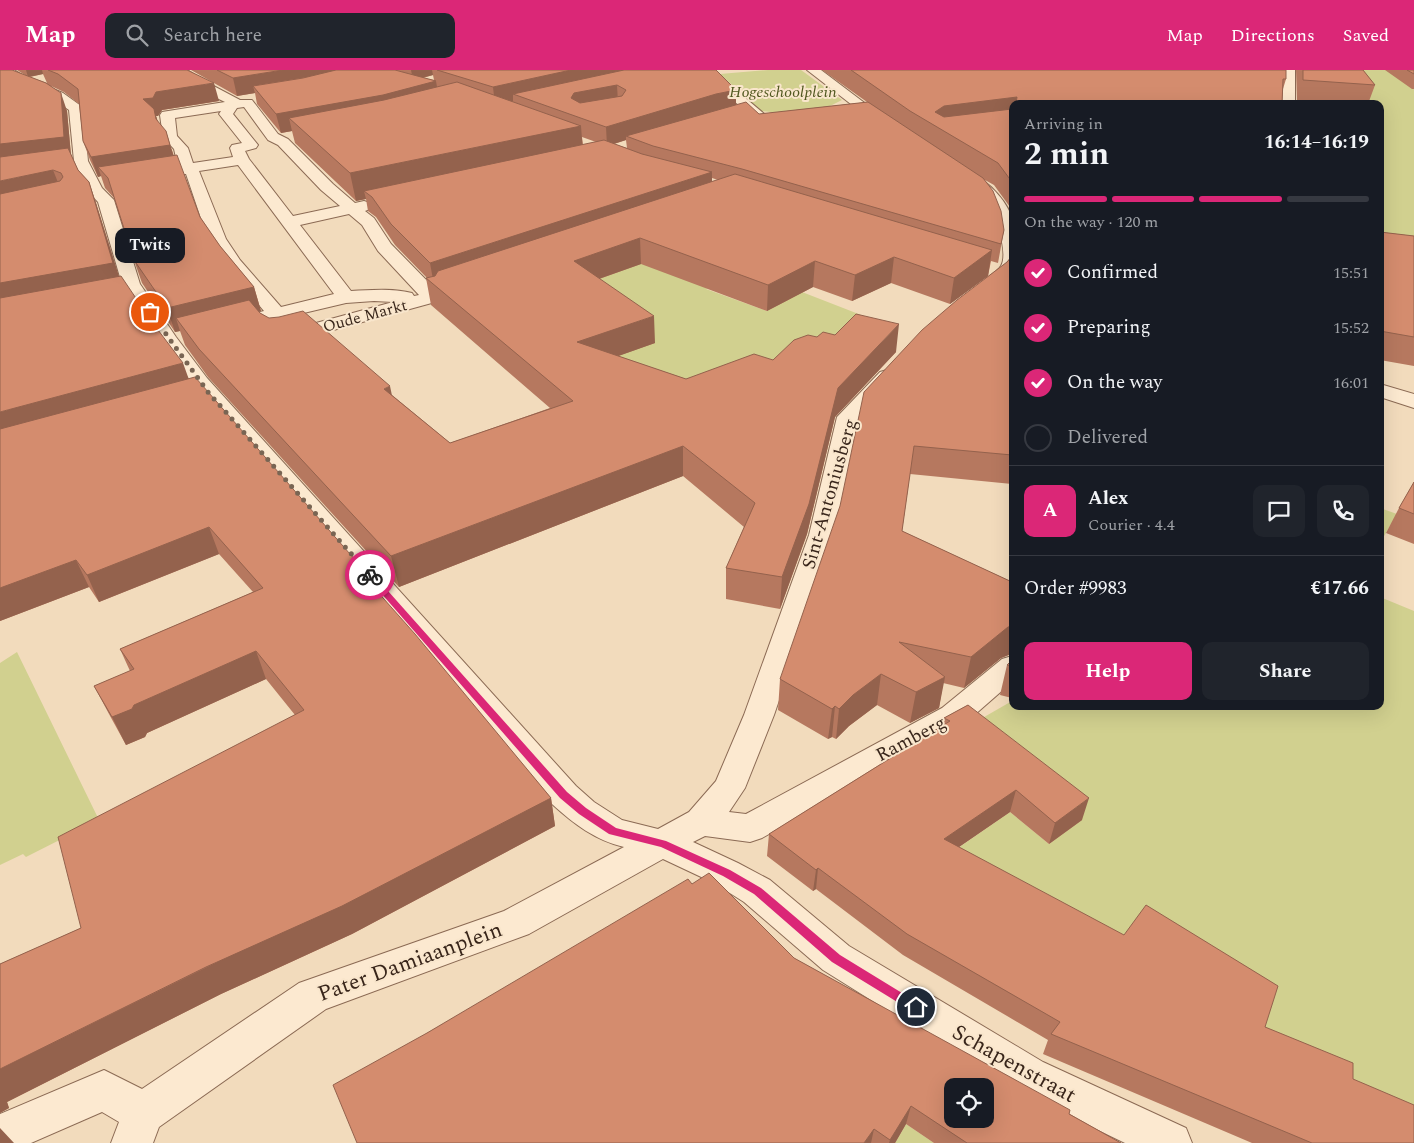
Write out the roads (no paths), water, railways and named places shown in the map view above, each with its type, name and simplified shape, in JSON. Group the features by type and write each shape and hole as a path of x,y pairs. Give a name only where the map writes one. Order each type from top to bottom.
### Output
{"street":[{"path":"6,70 26,83 58,96 76,108 81,161 94,187 106,200 133,287 169,341 197,395 564,795 582,811 613,831 663,844"},
{"path":"179,70 233,104 262,98"},
{"path":"705,70 746,112 765,121 792,118"},
{"path":"813,70 902,136"},
{"path":"1288,100 1289,70"},
{"path":"8,86 54,78"},
{"name":"Oude Markt","path":"247,103 273,137 280,139 327,187 368,222 384,247 403,269 432,297 279,339 266,323 283,318 269,306 234,264 217,239 193,173 186,166 181,148 170,137 170,123 167,115 233,104 247,103"},
{"path":"233,104 226,114 251,145"},
{"path":"846,111 867,109"},
{"path":"162,173 242,160 236,148 298,136"},
{"name":"Oude Markt","path":"242,160 346,297"},
{"path":"62,163 81,161"},
{"path":"964,176 987,190 1000,208 1009,232"},
{"path":"78,194 109,182"},
{"path":"288,222 382,202"},
{"path":"971,299 1002,272"},
{"path":"112,293 133,287"},
{"path":"242,322 346,297 374,295 404,297 446,289"},
{"path":"169,341 190,336"},
{"name":"Sint-Antoniusberg","path":"759,715 822,535 848,417 900,362"},
{"path":"1384,391 1414,401"},
{"name":"Ramberg","path":"702,822 750,828 953,716 1009,669"},
{"name":"Pater Damiaanplein","path":"138,1128 313,996 516,923 702,822 729,788 759,715"},
{"name":"Schapenstraat","path":"663,844 726,873 758,891 836,958 1028,1076 1172,1143"},
{"path":"0,1135 104,1090 138,1128"}],"place":[{"name":"Twits","path":"150,312"}],"park label":[{"name":"Hogeschoolplein","path":"783,92"}]}
